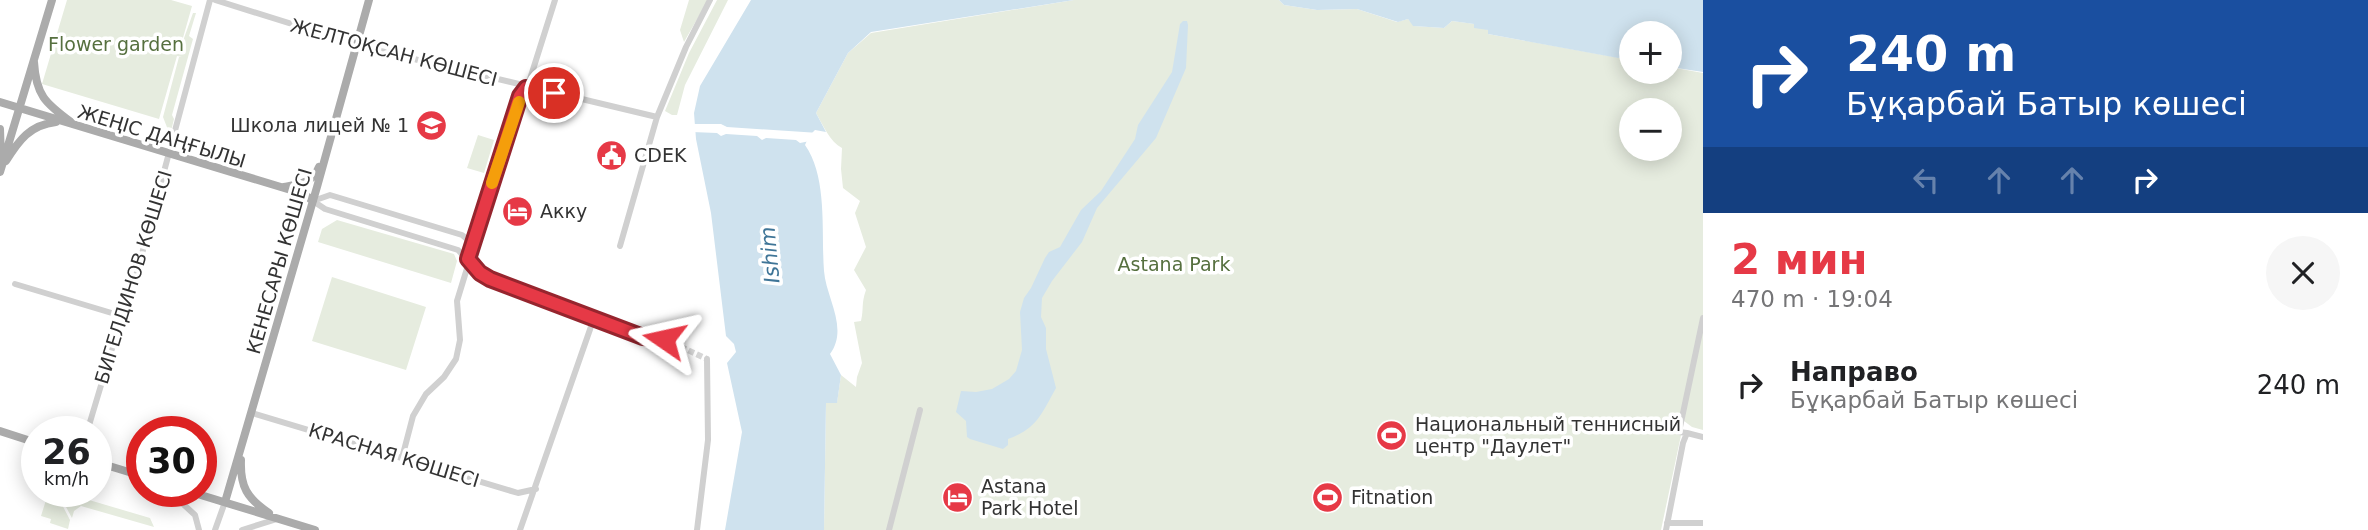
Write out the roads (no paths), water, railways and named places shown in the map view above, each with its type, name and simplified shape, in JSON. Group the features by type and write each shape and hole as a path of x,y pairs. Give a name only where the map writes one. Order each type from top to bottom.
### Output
{"main road":[{"path":"0,171 51,0"},
{"name":"КЕНЕСАРЫ КӨШЕСІ","path":"225,502 369,0"},
{"path":"34,57 36,83 40,93 47,103 76,125"},
{"name":"ЖЕҢІС ДАҢҒЫЛЫ","path":"0,102 304,194 313,201"},
{"path":"0,171 20,139 29,131 43,124 62,122"},
{"path":"0,129 0,171"},
{"path":"280,188 306,183 316,175 330,142"},
{"path":"2,432 21,438"},
{"path":"242,446 241,476 245,490 251,501 277,519"},
{"path":"217,500 315,530"}],"street":[{"name":"ЖЕЛТОҚСАН КӨШЕСІ","path":"212,0 356,45 526,88 657,117"},
{"name":"БИГЕЛДИНОВ КӨШЕСІ","path":"92,416 114,342 125,317 212,0"},
{"path":"402,458 413,416 426,394 444,377 456,359 460,340 457,300 468,259 520,96 526,88 555,0"},
{"path":"620,246 657,117 681,57 710,0"},
{"name":"ЖЕҢІС ДАҢҒЫЛЫ","path":"313,201 330,195 462,235 473,244"},
{"name":"ЖЕҢІС ДАҢҒЫЛЫ","path":"313,201 325,209 458,250 480,273 490,279 643,337 664,339"},
{"path":"15,284 125,317"},
{"path":"520,530 594,318"},
{"path":"1703,318 1679,432 1703,437"},
{"path":"697,530 708,440 707,359"},
{"path":"889,530 920,410"},
{"name":"КРАСНАЯ КӨШЕСІ","path":"252,412 518,493 536,489"},
{"path":"1687,433 1666,527 1703,523"},
{"name":"КЕНЕСАРЫ КӨШЕСІ","path":"215,530 225,502"},
{"path":"186,507 195,515 200,530"},
{"path":"242,530 277,519"}],"water":[{"name":"Ishim","path":"751,0 1074,0 871,32 848,53 816,113 826,132 815,130 805,145 812,158 820,189 824,271 837,323 835,344 830,354 841,375 837,403 826,403 824,530 725,530 742,432 727,363 736,352 734,344 726,336 711,213 696,139 694,113 700,86"},
{"path":"1279,0 1703,0 1703,72 1682,69 1682,21 1619,21 1618,58 1488,34 1488,30 1474,28 1474,24 1452,21 1444,28 1413,26 1408,19 1398,22 1357,9 1317,10 1284,5"},
{"path":"1187,21 1188,25 1186,68 1156,138 1097,208 1082,242 1042,298 1041,317 1046,328 1046,349 1056,388 1038,419 1026,430 1008,439 1008,445 1003,449 970,439 967,437 966,421 956,412 961,391 992,389 1009,379 1016,371 1022,350 1020,312 1024,298 1049,252 1060,247 1081,210 1101,191 1135,139 1138,125 1172,72 1180,24"}],"tunnel":[{"path":"664,339 707,359"}],"place":[{"name":"Школа лицей № 1","path":"432,125"},
{"name":"CDEK","path":"611,155"},
{"name":"Акку","path":"517,211"},
{"name":"Национальный теннисный центр \"Даулет\"","path":"1392,435"},
{"name":"Astana Park Hotel","path":"958,497"},
{"name":"Fitnation","path":"1328,497"}],"park label":[{"name":"Flower garden","path":"116,44"},
{"name":"Astana Park","path":"1174,264"}]}
